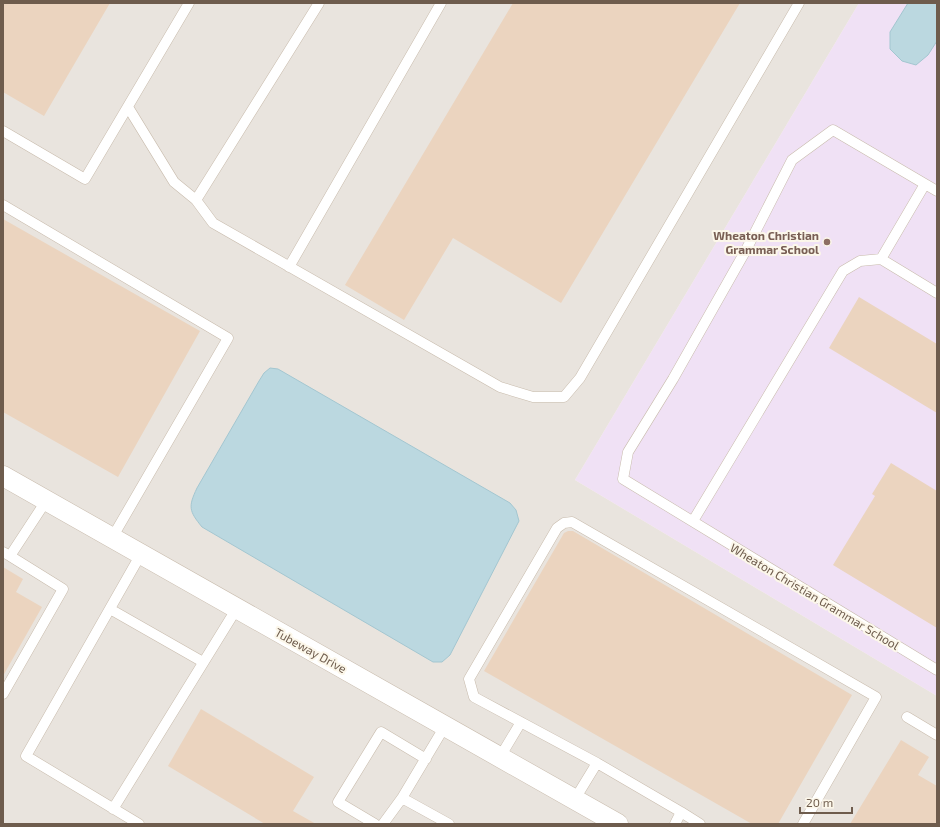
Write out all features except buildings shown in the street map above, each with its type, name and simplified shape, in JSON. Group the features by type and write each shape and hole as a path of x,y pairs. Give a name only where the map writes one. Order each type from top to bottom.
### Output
{"street":[{"name":"Tubeway Drive","path":"3,476 618,824"}],"lane":[{"path":"3,131 85,179 189,3"},
{"path":"196,200 319,3"},
{"path":"289,267 441,3"},
{"path":"128,107 174,182 196,200 213,223 500,387 534,397 564,397 580,378 799,3"},
{"name":"Wheaton Christian Grammar School","path":"925,184 833,130 792,160 746,250 673,379 628,452 623,479 937,670"},
{"path":"881,259 925,184 937,191"},
{"path":"3,204 228,338 112,538"},
{"path":"693,521 843,271 860,261 881,259 937,293"},
{"path":"3,694 63,589 6,554 46,501"},
{"path":"700,824 597,763 474,697 468,679 557,528 564,523 572,522 876,696 803,824"},
{"path":"139,824 26,756 141,554"},
{"path":"113,809 237,608"},
{"path":"110,609 204,662"},
{"path":"907,717 937,736"},
{"path":"500,757 521,722"},
{"path":"383,824 402,798 445,726"},
{"path":"375,824 338,802 381,732 426,759"},
{"path":"575,799 597,763"},
{"path":"402,798 449,824"},
{"path":"674,824 681,812"}],"shaded area":[{"path":"3,3 859,3 575,480 937,696 937,824 3,824"},
{"name":"Wheaton Christian Grammar School","path":"859,3 937,3 937,696 575,480"}],"water":[{"path":"908,3 937,3 937,41 928,55 916,65 902,61 890,49 890,32"},
{"path":"270,368 278,369 510,503 516,510 519,521 450,655 442,662 433,662 202,527 194,517 191,504 197,488 259,381 264,373"}],"place":[{"name":"Wheaton Christian Grammar School","path":"827,242"}]}
